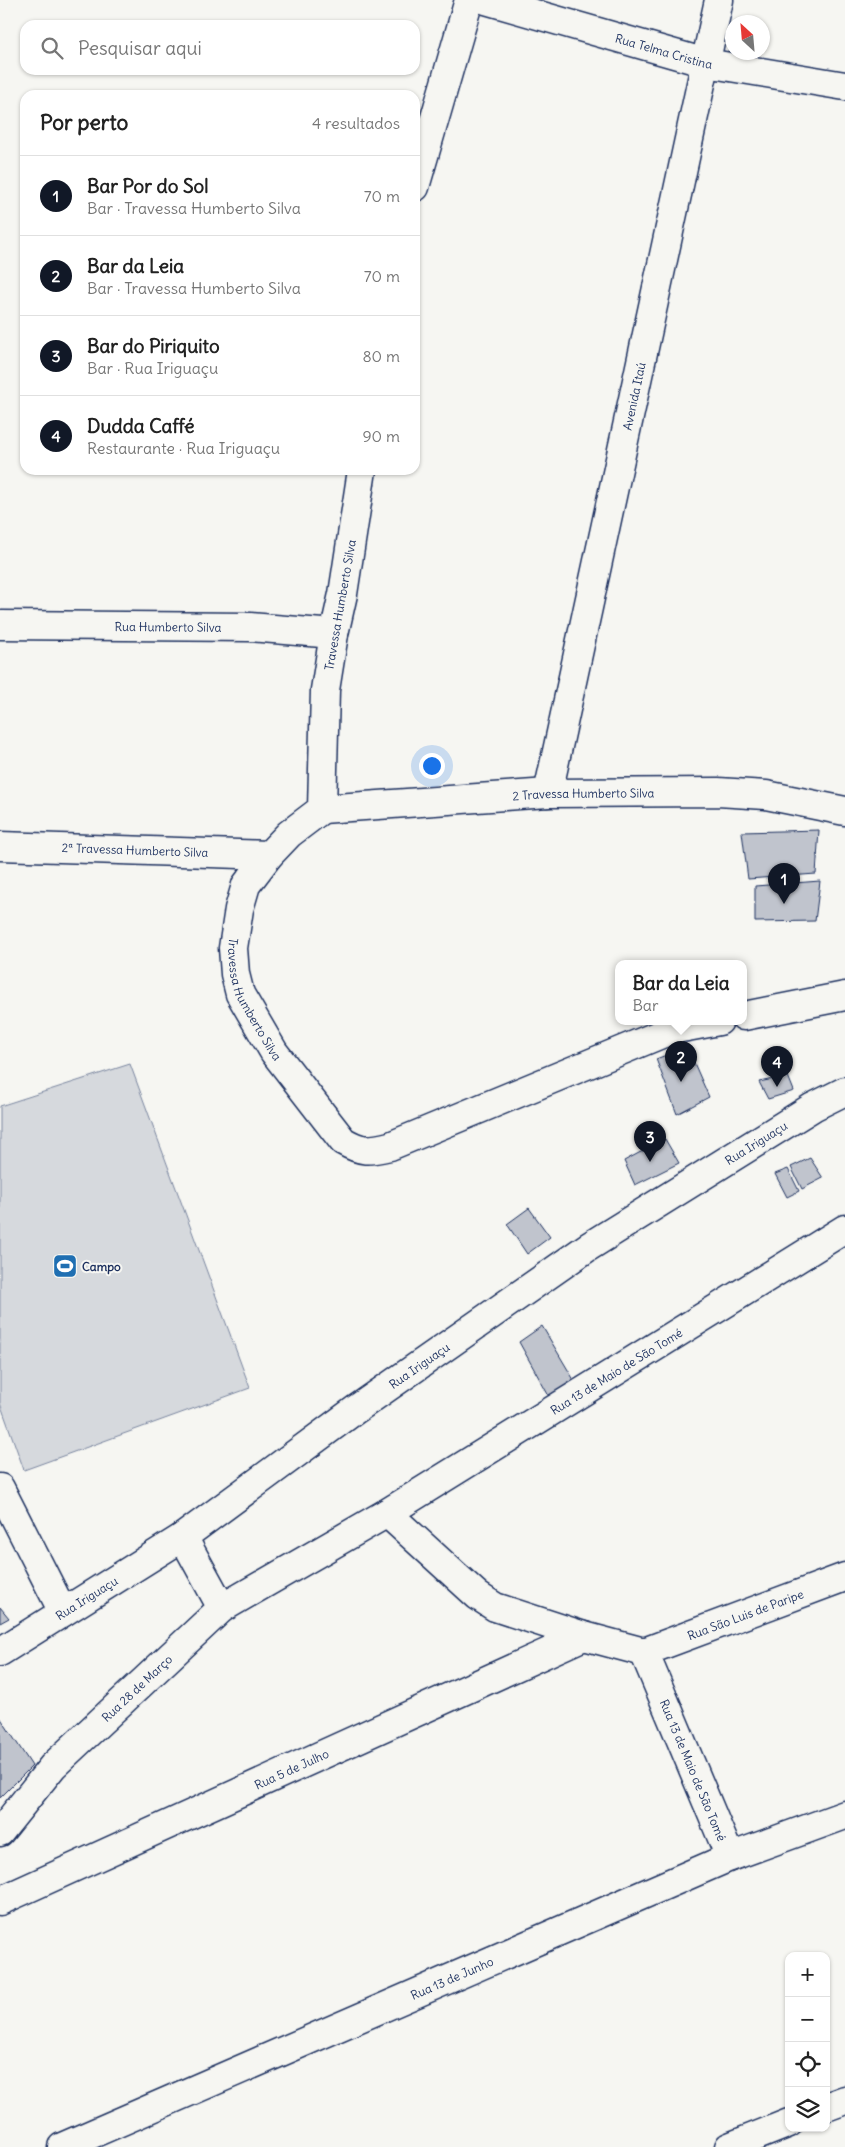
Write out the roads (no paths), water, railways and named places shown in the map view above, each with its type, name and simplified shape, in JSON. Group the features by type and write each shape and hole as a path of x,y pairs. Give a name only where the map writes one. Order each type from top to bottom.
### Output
{"street":[{"path":"420,170 469,0"},
{"name":"Rua Telma Cristina","path":"486,0 706,63 845,86"},
{"name":"Avenida Itaú","path":"548,793 719,0"},
{"name":"Travessa Humberto Silva","path":"361,475 343,594 325,690 322,809 289,834 269,855 246,885 239,909 233,948 238,988 274,1052 343,1141 357,1149 372,1150 390,1146 671,1030 698,1025"},
{"name":"Rua Humberto Silva","path":"0,625 250,627 334,634"},
{"name":"2 Travessa Humberto Silva","path":"322,809 548,793 718,792 766,795 845,811"},
{"name":"2ª Travessa Humberto Silva","path":"0,846 269,855"},
{"path":"747,1015 845,996"},
{"name":"Rua Iriguaçu","path":"0,1652 183,1537 355,1410 588,1247 813,1107 845,1091"},
{"name":"Rua 13 de Maio de São Tomé","path":"222,1608 388,1513 845,1229"},
{"path":"0,1488 64,1612"},
{"path":"388,1513 478,1596 496,1606 584,1636 644,1652"},
{"path":"183,1537 222,1608"},
{"name":"Rua São Luis de Paripe","path":"644,1652 845,1578"},
{"name":"Rua 28 de Março","path":"0,1832 53,1766 222,1608"},
{"name":"Rua 5 de Julho","path":"0,1902 584,1636"},
{"name":"Rua 13 de Maio de São Tomé","path":"644,1652 730,1857"},
{"name":"Rua 13 de Junho","path":"62,2147 730,1857 845,1815"},
{"path":"830,2106 845,2100"},
{"path":"729,2147 785,2125"}],"place":[{"name":"Bar Por do Sol","path":"784,904"},
{"name":"Bar da Leia","path":"681,1082"},
{"name":"Dudda Caffé","path":"777,1087"},
{"name":"Bar do Piriquito","path":"650,1162"},
{"name":"Campo","path":"65,1266"}]}
